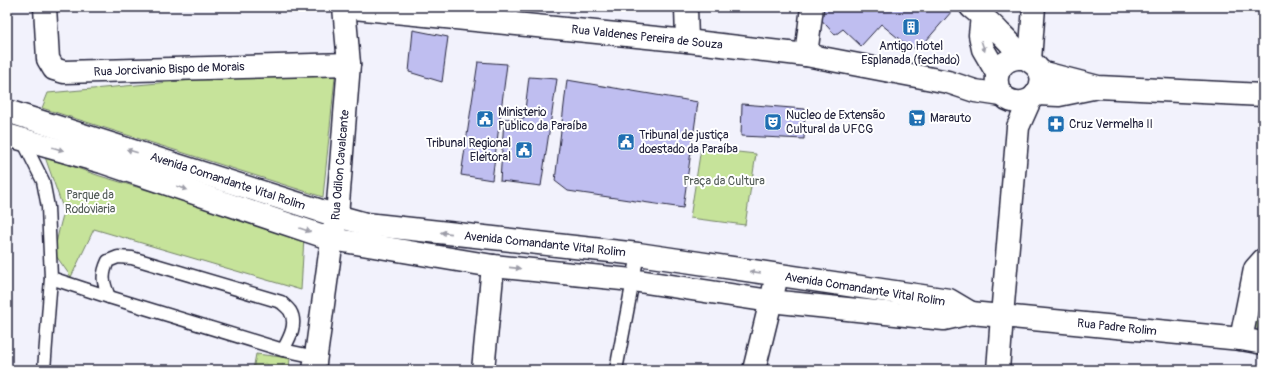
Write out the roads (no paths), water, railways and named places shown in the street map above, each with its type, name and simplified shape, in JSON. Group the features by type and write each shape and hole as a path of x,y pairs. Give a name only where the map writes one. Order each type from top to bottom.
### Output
{"main road":[{"name":"Rua Jorcivanio Bispo de Morais","path":"45,7 48,59 54,69 64,72 349,64"},
{"name":"Rua Odilon Cavalcante","path":"315,363 332,238 337,216 349,64 344,7"},
{"name":"Rua Valdenes Pereira de Souza","path":"344,7 687,41 806,55 948,82 1001,87"},
{"path":"686,7 687,41"},
{"path":"806,55 812,7"},
{"path":"1032,64 1034,7"},
{"path":"977,12 1032,64 1041,84 1018,127 998,370"},
{"path":"977,12 983,49 1018,127"},
{"path":"1098,87 1032,64 1019,57 1012,58 1001,67 1001,87 1015,102 1023,102 1033,97 1059,95 1098,87 1263,96"},
{"name":"Avenida Comandante Vital Rolim","path":"7,111 366,224 638,254 777,276 948,300 971,313"},
{"name":"Avenida Comandante Vital Rolim","path":"14,137 102,162 332,238 493,266 632,280 770,301 944,319 971,313"},
{"path":"1242,339 1255,269 1263,260"},
{"path":"483,370 493,266"},
{"path":"754,370 777,276"},
{"name":"Rua Padre Rolim","path":"971,313 1242,339 1263,343"}],"lane":[{"path":"14,137 43,181 48,207 51,278 44,370"},
{"path":"616,370 638,254"},
{"path":"109,297 104,284 103,271 108,261 118,257 132,258 281,302 291,312 293,324 292,333 283,350"},
{"path":"51,278 283,350 315,363"}],"place":[{"name":"Antigo Hotel Esplanada (fechado)","path":"911,27"},
{"name":"Marauto","path":"917,118"},
{"name":"Ministerio Publico da Paraíba","path":"485,119"},
{"name":"Nucleo de Extensão Cultural da UFCG","path":"773,122"},
{"name":"Cruz Vermelha II","path":"1056,124"},
{"name":"Tribunal de justiça doestado da Paraíba","path":"626,142"},
{"name":"Tribunal Regional Eleitoral","path":"524,150"}],"park label":[{"name":"Praça da Cultura","path":"724,181"},
{"name":"Parque da Rodoviaria","path":"90,202"}]}
